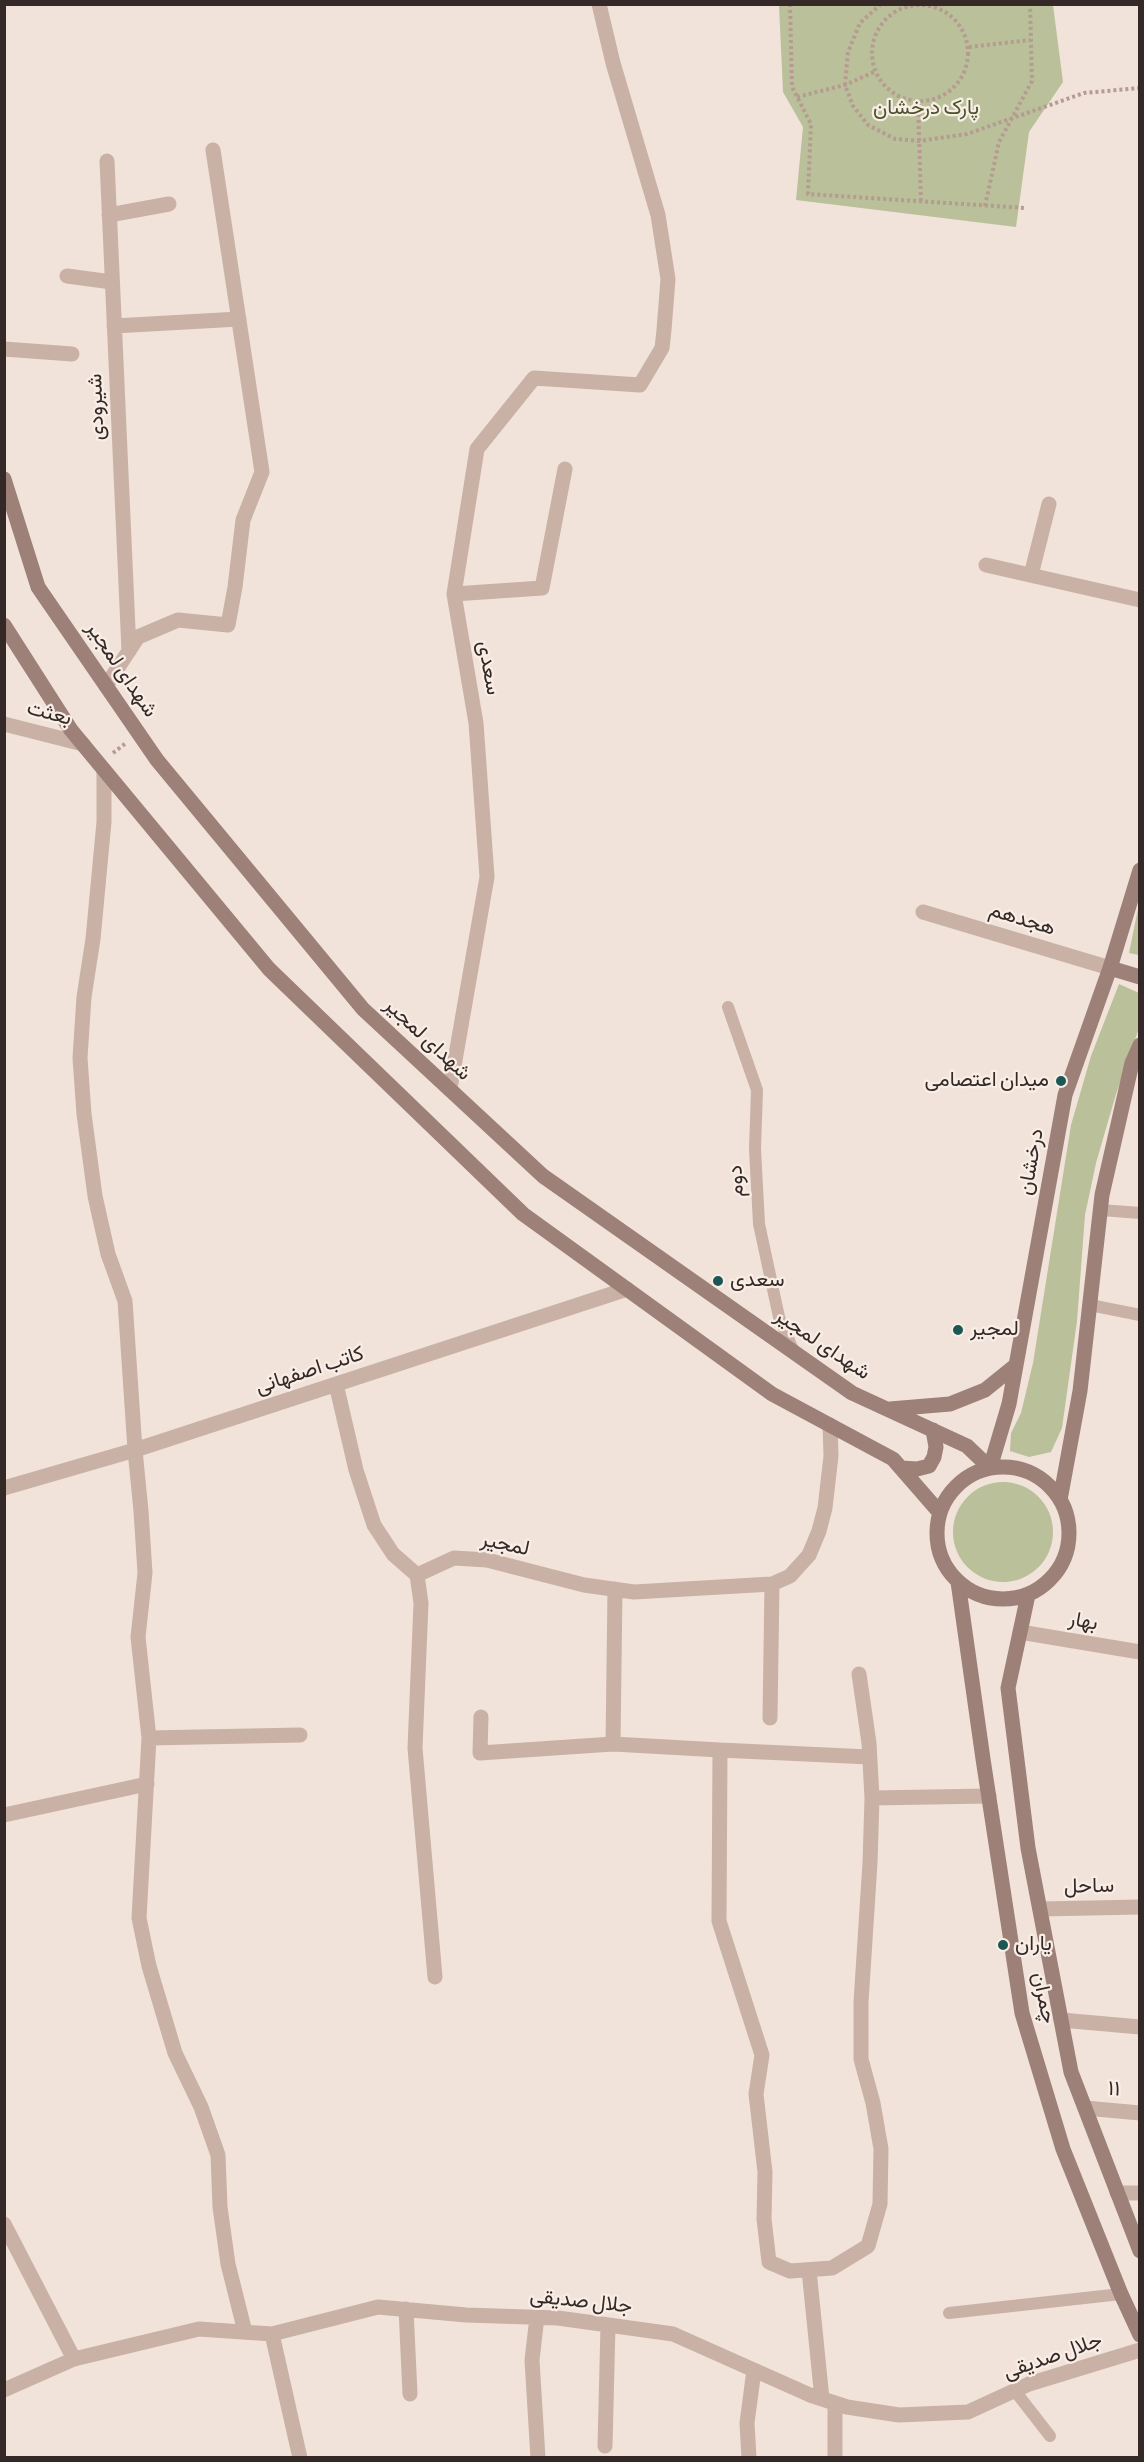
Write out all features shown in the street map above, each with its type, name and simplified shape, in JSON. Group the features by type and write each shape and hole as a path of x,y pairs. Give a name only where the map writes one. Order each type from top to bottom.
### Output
{"main road":[{"name":"شهدای لمجیر","path":"4,479 38,587 157,760 363,1009 543,1176 852,1393 967,1446 990,1468"},
{"path":"4,625 71,730 269,969 523,1214 772,1394 893,1459 940,1513"},
{"name":"درخشان","path":"990,1468 1010,1404 1065,1095 1110,968 1140,870"},
{"path":"1110,968 1140,977"},
{"path":"1060,1500 1080,1391 1101,1210 1140,1045"},
{"path":"887,1409 950,1404 985,1390 1017,1365"},
{"path":"901,1468 917,1469 929,1466 936,1447 933,1430"},
{"path":"1011,1467 1030,1473 1047,1484 1060,1500 1068,1521 1068,1544 1061,1565 1047,1582 1028,1595 1010,1599 991,1599 974,1593 958,1582 946,1568 939,1550 937,1532 940,1513 947,1497 959,1484 974,1474 990,1468 1011,1467"},
{"name":"چمران","path":"958,1582 1022,2013 1063,2149 1120,2294 1140,2335"},
{"name":"چمران","path":"1028,1595 1008,1688 1028,1848 1071,2072 1140,2251"}],"street":[{"name":"سعدی","path":"450,1089 487,877 476,723 454,594 477,449 534,378 640,385 662,348 668,279 658,215 613,63 599,4"},
{"path":"106,686 138,637 178,620 228,625 243,520 262,472 213,150"},
{"name":"شیرودی","path":"107,161 129,651"},
{"path":"109,215 169,204"},
{"path":"67,276 112,282"},
{"path":"114,326 239,319"},
{"path":"4,349 72,354"},
{"path":"454,594 542,588 565,469"},
{"path":"1031,576 1048,504"},
{"path":"986,565 1140,600"},
{"name":"بعثت","path":"4,724 82,744"},
{"path":"102,767 104,822 93,939 84,997 80,1058 84,1114 95,1196 108,1254 125,1301 145,1573 138,1637 149,1738 139,1918 149,1966 175,2053 201,2107 218,2155 220,2207 228,2264 246,2332"},
{"name":"هجدهم","path":"923,912 1110,968"},
{"name":"کاتب اصفهانی","path":"4,1488 135,1450 627,1289"},
{"path":"336,1384 356,1470 374,1525 393,1554 417,1575 421,1603 415,1748 435,1977"},
{"name":"لمجیر","path":"417,1575 454,1558 487,1560 584,1585 634,1592 772,1584 790,1576 809,1555 819,1531 825,1508 831,1455 830,1425"},
{"path":"770,1718 772,1584"},
{"path":"613,1744 615,1589"},
{"name":"بهار","path":"1020,1632 1140,1652"},
{"path":"720,1750 720,1921 762,2055 756,2094 765,2172 764,2218 769,2262 790,2271 832,2268 868,2246 880,2204 881,2149 873,2103 861,2059 861,2002 872,1798 859,1674"},
{"path":"481,1717 480,1753 613,1744 869,1757"},
{"path":"149,1738 300,1735"},
{"path":"4,1815 147,1784"},
{"path":"872,1798 988,1796"},
{"name":"ساحل","path":"1040,1909 1140,1907"},
{"path":"1061,2020 1140,2027"},
{"name":"۱۱","path":"1085,2108 1140,2112"},
{"path":"1117,2193 1140,2193"},
{"path":"4,2224 74,2359"},
{"path":"809,2270 835,2457"},
{"name":"جلال صدیقی","path":"4,2390 74,2359 200,2330 272,2334 378,2307 537,2317 673,2334 828,2401 900,2415 968,2412 1014,2391 1140,2350"},
{"path":"406,2309 410,2394"},
{"path":"537,2317 532,2360 538,2457"},
{"path":"605,2446 608,2325"},
{"path":"272,2334 300,2457"},
{"path":"749,2457 747,2423 754,2370"}],"lane":[{"name":"دوم","path":"728,1007 757,1090 755,1149 759,1224 779,1317 794,1352"},
{"path":"1101,1210 1140,1213"},
{"path":"1090,1305 1140,1315"},
{"path":"949,2313 1120,2294"},
{"path":"1014,2391 1050,2436"}],"path":[{"path":"790,4 792,87 812,124 808,194 1025,208"},
{"path":"881,4 860,23 848,52 844,85 853,106 868,125 895,139 919,141 967,134 1084,93 1140,88"},
{"path":"985,206 999,142 1032,81 1030,4"},
{"path":"908,5 935,6 951,16 958,22 969,47 964,75 945,95 918,102 891,93 874,72 872,44 884,19 908,5"},
{"path":"969,47 1031,40"},
{"path":"797,97 844,85 874,72"},
{"path":"918,102 921,201"},
{"path":"102,767 138,733"}],"green space":[{"name":"پارک درخشان","path":"779,5 1053,5 1063,82 1029,132 1016,227 796,200 803,127 783,92"},
{"path":"1139,904 1140,955 1129,953"},
{"path":"1119,984 1139,993 1139,1028 1116,1094 1096,1163 1085,1215 1077,1321 1062,1428 1051,1452 1029,1457 1010,1451 1011,1433 1021,1413 1033,1363 1071,1125 1091,1056"},
{"path":"1003,1482 1022,1486 1038,1497 1049,1513 1053,1532 1049,1551 1038,1567 1022,1578 1003,1582 984,1578 968,1567 957,1551 953,1532 957,1513 968,1497 984,1486"}],"place":[{"name":"میدان اعتصامی","path":"1061,1081"},
{"name":"سعدی","path":"718,1281"},
{"name":"لمجیر","path":"958,1330"},
{"name":"یاران","path":"1003,1945"}]}
